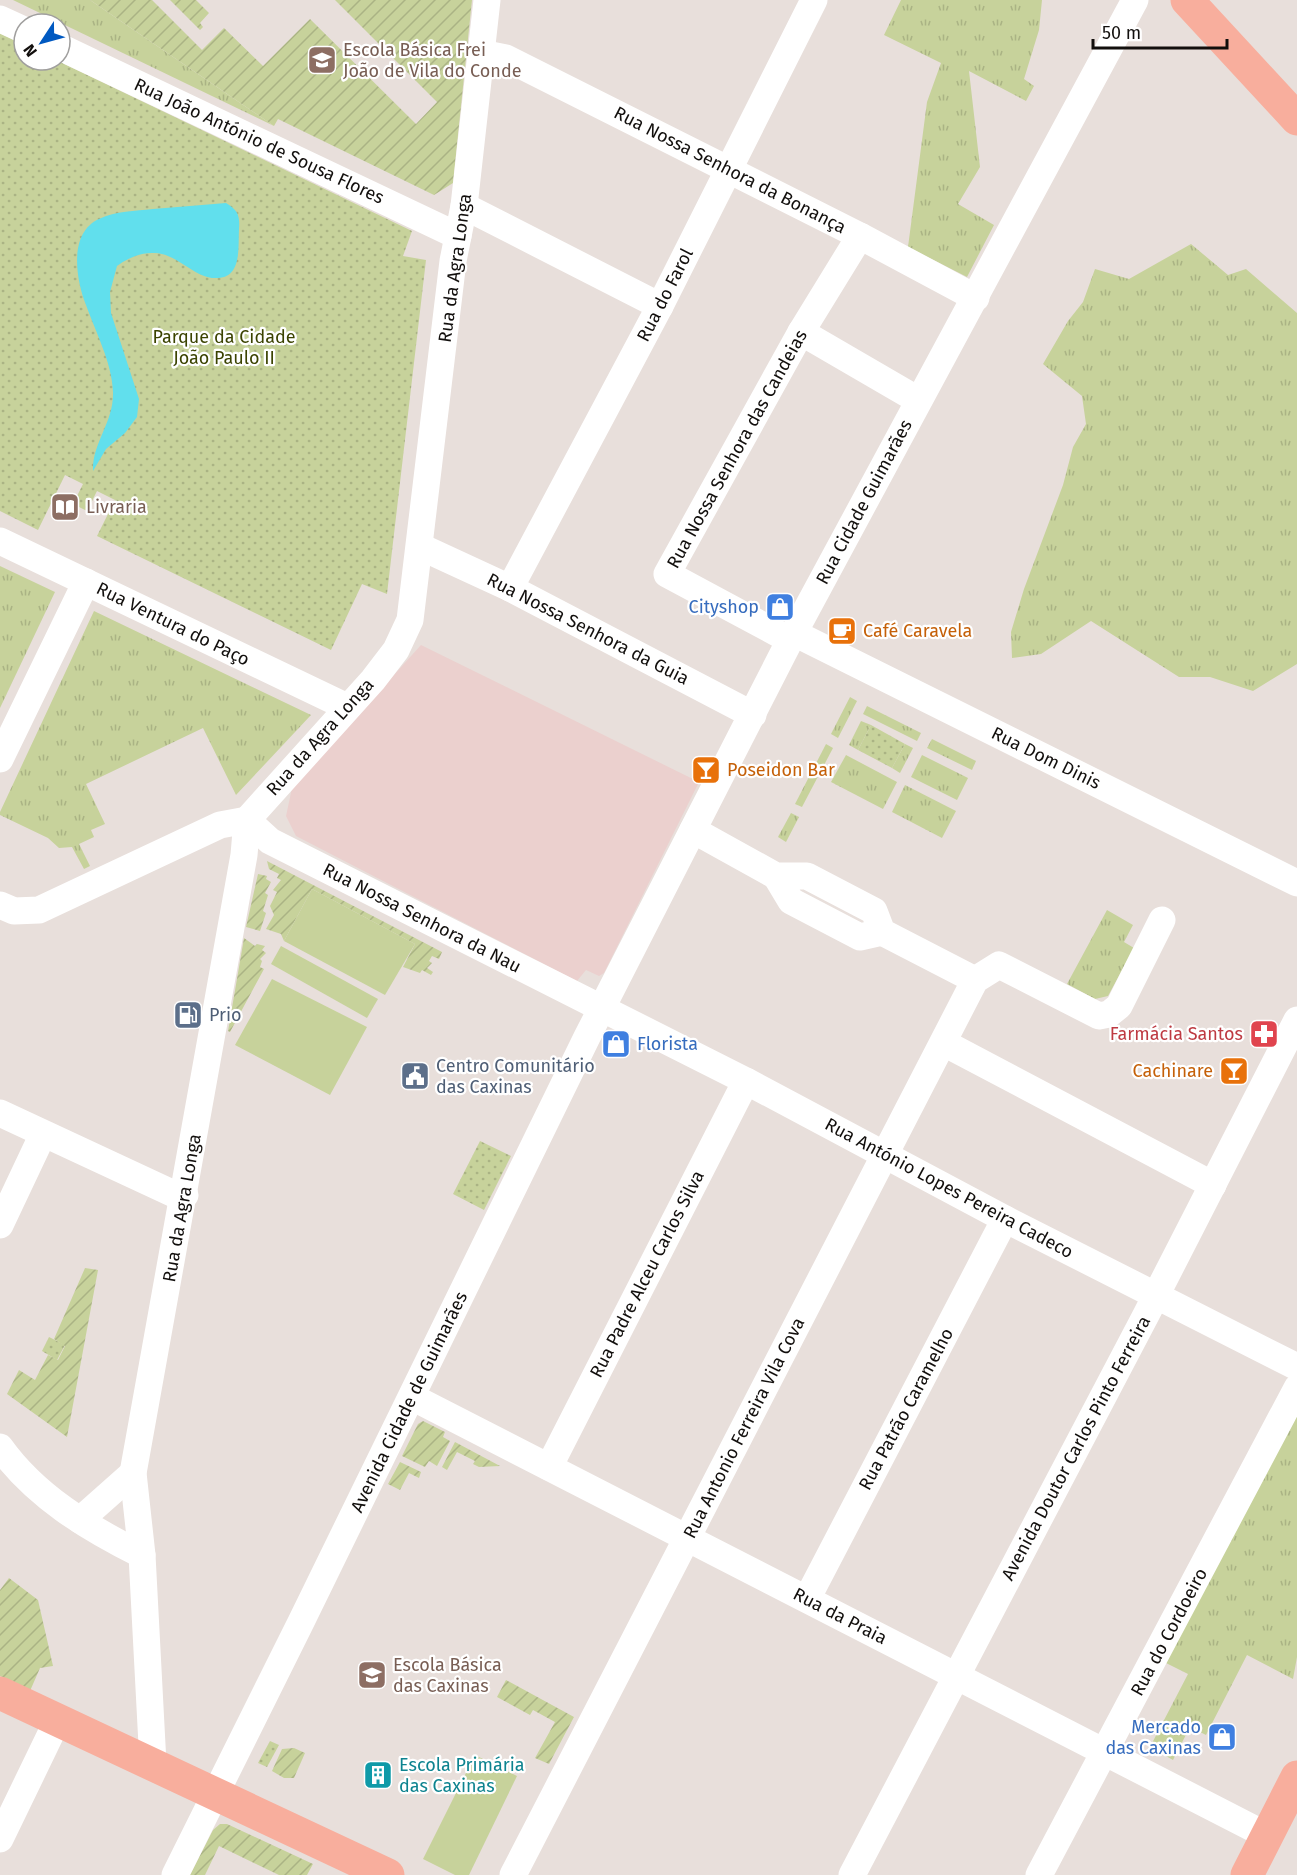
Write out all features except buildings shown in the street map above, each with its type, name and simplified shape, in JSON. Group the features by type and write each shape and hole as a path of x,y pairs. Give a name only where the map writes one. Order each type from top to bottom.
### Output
{"main road":[{"path":"1187,0 1297,119"},
{"path":"1218,0 1297,85"},
{"path":"0,1693 388,1875"},
{"path":"1247,1875 1297,1777"}],"street":[{"name":"Rua da Agra Longa","path":"153,1764 142,1555 133,1473 185,1195 244,855 247,820 373,680 406,633 420,547 458,236 464,206 487,0"},
{"name":"Rua Cidade Guimarães","path":"601,1009 792,636 1135,0"},
{"name":"Rua do Farol","path":"510,588 660,306 729,169 803,4"},
{"name":"Rua João António de Sousa Flores","path":"72,53 458,236"},
{"name":"Rua Nossa Senhora da Bonança","path":"481,53 506,58 729,169 976,298"},
{"path":"464,206 660,306"},
{"name":"Rua Nossa Senhora das Candeias","path":"792,636 667,574 801,332 860,236"},
{"path":"801,332 918,400"},
{"name":"Rua Ventura do Paço","path":"0,541 347,707"},
{"name":"Rua Nossa Senhora da Guia","path":"420,547 510,588 753,715"},
{"path":"0,759 86,582"},
{"name":"Rua Dom Dinis","path":"792,636 1297,883"},
{"path":"0,905 14,911 39,910 220,825 247,820"},
{"name":"Rua Nossa Senhora da Nau","path":"247,820 270,841 601,1009"},
{"path":"693,830 776,876 807,876 874,911 882,932 975,980 999,964 1099,1016 1109,1014 1119,1006 1162,920"},
{"name":"Rua Antonio Ferreira Vila Cova","path":"513,1875 975,980"},
{"name":"Rua António Lopes Pereira Cadeco","path":"601,1009 746,1081 1005,1218 1297,1366"},
{"name":"Avenida Cidade de Guimarães","path":"175,1875 601,1009"},
{"name":"Avenida Doutor Carlos Pinto Ferreira","path":"852,1875 1156,1295 1297,1020"},
{"path":"944,1043 1213,1185"},
{"name":"Rua Padre Alceu Carlos Silva","path":"549,1467 746,1081"},
{"path":"0,1113 174,1194 185,1195"},
{"path":"0,1225 43,1134"},
{"name":"Rua Patrão Caramelho","path":"807,1599 1005,1218"},
{"name":"Rua do Cordoeiro","path":"1039,1875 1297,1388"},
{"name":"Rua da Praia","path":"412,1397 1268,1836"},
{"path":"0,1447 25,1479 80,1520 142,1555"},
{"path":"80,1520 133,1473"},
{"path":"0,1839 58,1719"}],"shaded area":[{"path":"421,645 699,782 604,973 599,976 586,970 577,981 296,836 286,816 292,788"}],"green space":[{"path":"13,0 90,0 274,126 72,28 72,12 38,12"},
{"name":"Escola Básica Frei João de Vila do Conde","path":"90,0 152,0 202,50 224,28 263,66 310,19 416,124 437,102 335,0 472,0 453,183 434,195 278,119 274,126"},
{"path":"170,0 196,0 209,13 200,23 203,27 200,30"},
{"path":"901,0 1042,0 1039,30 1024,79 1034,86 1026,101 969,71 980,167 958,204 994,225 967,277 908,247 927,102 941,63 884,35"},
{"name":"Parque da Cidade João Paulo II","path":"0,33 12,39 12,72 72,72 72,68 412,231 403,256 426,260 387,594 362,584 331,650 97,536 115,500 97,491 87,511 73,504 83,484 65,475 38,530 0,511"},
{"path":"1191,244 1228,275 1246,269 1297,313 1297,664 1253,691 1210,677 1179,677 1091,621 1041,654 1012,658 1011,632 1024,589 1063,485 1073,447 1086,424 1082,396 1043,364 1068,321 1083,302 1095,269 1129,279"},
{"path":"0,566 55,592 0,708"},
{"path":"94,611 311,715 236,795 203,728 86,784 105,824 91,830 94,837 79,844 90,866 84,869 72,847 59,848 48,838 0,815 0,812"},
{"path":"850,697 857,701 838,738 831,734"},
{"path":"867,706 921,733 917,741 863,714"},
{"path":"861,721 871,725 858,750 849,745"},
{"path":"871,725 905,744 892,768 858,750"},
{"path":"932,739 976,761 972,770 927,748"},
{"path":"826,744 833,748 802,807 795,804"},
{"path":"905,744 913,748 900,773 892,768"},
{"path":"846,755 897,782 883,809 831,782"},
{"path":"922,755 968,778 957,800 911,777"},
{"path":"905,785 956,811 942,838 892,812"},
{"path":"791,813 799,817 786,842 778,837"},
{"path":"267,861 442,952 439,959 432,956 429,961 432,963 427,968 433,972 431,975 422,970 420,973 403,967 415,944 312,889 284,941 281,934 266,929 274,915 270,906 277,892 273,890 281,880 277,878 279,874 269,869"},
{"path":"258,874 267,876 266,879 271,882 265,893 268,895 263,911 266,913 260,931 246,927"},
{"path":"312,889 415,944 385,995 284,941"},
{"path":"1107,910 1133,925 1124,942 1134,948 1108,996 1095,999 1067,984"},
{"path":"244,938 255,946 257,944 265,946 262,950 266,953 260,959 262,961 260,967 264,969 230,1032 228,1031"},
{"path":"281,946 378,999 367,1018 271,964"},
{"path":"272,979 367,1027 330,1095 235,1045"},
{"path":"480,1141 511,1156 484,1210 453,1194"},
{"path":"85,1268 98,1270 67,1437 7,1394 19,1370 35,1380 48,1355 58,1360 65,1346 54,1339"},
{"path":"49,1337 65,1345 57,1360 42,1351"},
{"path":"1297,1404 1297,1657 1293,1679 1247,1655 1206,1735 1190,1727 1173,1760 1150,1747 1188,1674 1162,1661"},
{"path":"423,1421 445,1432 443,1437 450,1441 437,1466 429,1461 425,1467 402,1456 418,1424"},
{"path":"455,1442 500,1466 479,1467 473,1464 475,1461 457,1452 447,1470 442,1467"},
{"path":"400,1462 421,1472 419,1478 409,1473 400,1490 388,1484"},
{"path":"9,1578 38,1600 53,1666 40,1668 30,1691 0,1676 0,1590"},
{"path":"506,1680 574,1717 549,1764 535,1758 555,1722 533,1710 530,1715 497,1697"},
{"path":"270,1741 279,1745 267,1767 258,1763"},
{"path":"294,1748 305,1753 294,1778 284,1778 272,1771 282,1749"},
{"path":"475,1755 517,1776 469,1875 455,1875 423,1859"},
{"path":"220,1824 227,1824 313,1864 307,1875 279,1875 219,1846 205,1875 190,1875 213,1830"}],"water":[{"path":"226,203 236,211 239,224 237,260 235,267 226,276 210,278 164,254 155,253 135,256 117,266 110,292 111,313 139,399 137,417 125,433 106,449 93,471 96,451 110,413 113,392 107,359 79,283 77,258 82,235 89,226 105,216 153,209"}],"place":[{"name":"Escola Básica Frei João de Vila do Conde","path":"322,60"},
{"name":"Livraria","path":"65,507"},
{"name":"Cityshop","path":"780,607"},
{"name":"Café Caravela","path":"842,631"},
{"name":"Poseidon Bar","path":"706,770"},
{"name":"Prio","path":"188,1015"},
{"name":"Farmácia Santos","path":"1264,1034"},
{"name":"Florista","path":"616,1044"},
{"name":"Cachinare","path":"1234,1071"},
{"name":"Centro Comunitário das Caxinas","path":"415,1076"},
{"name":"Escola Básica das Caxinas","path":"372,1675"},
{"name":"Mercado das Caxinas","path":"1222,1737"},
{"name":"Escola Primária das Caxinas","path":"378,1775"}]}
